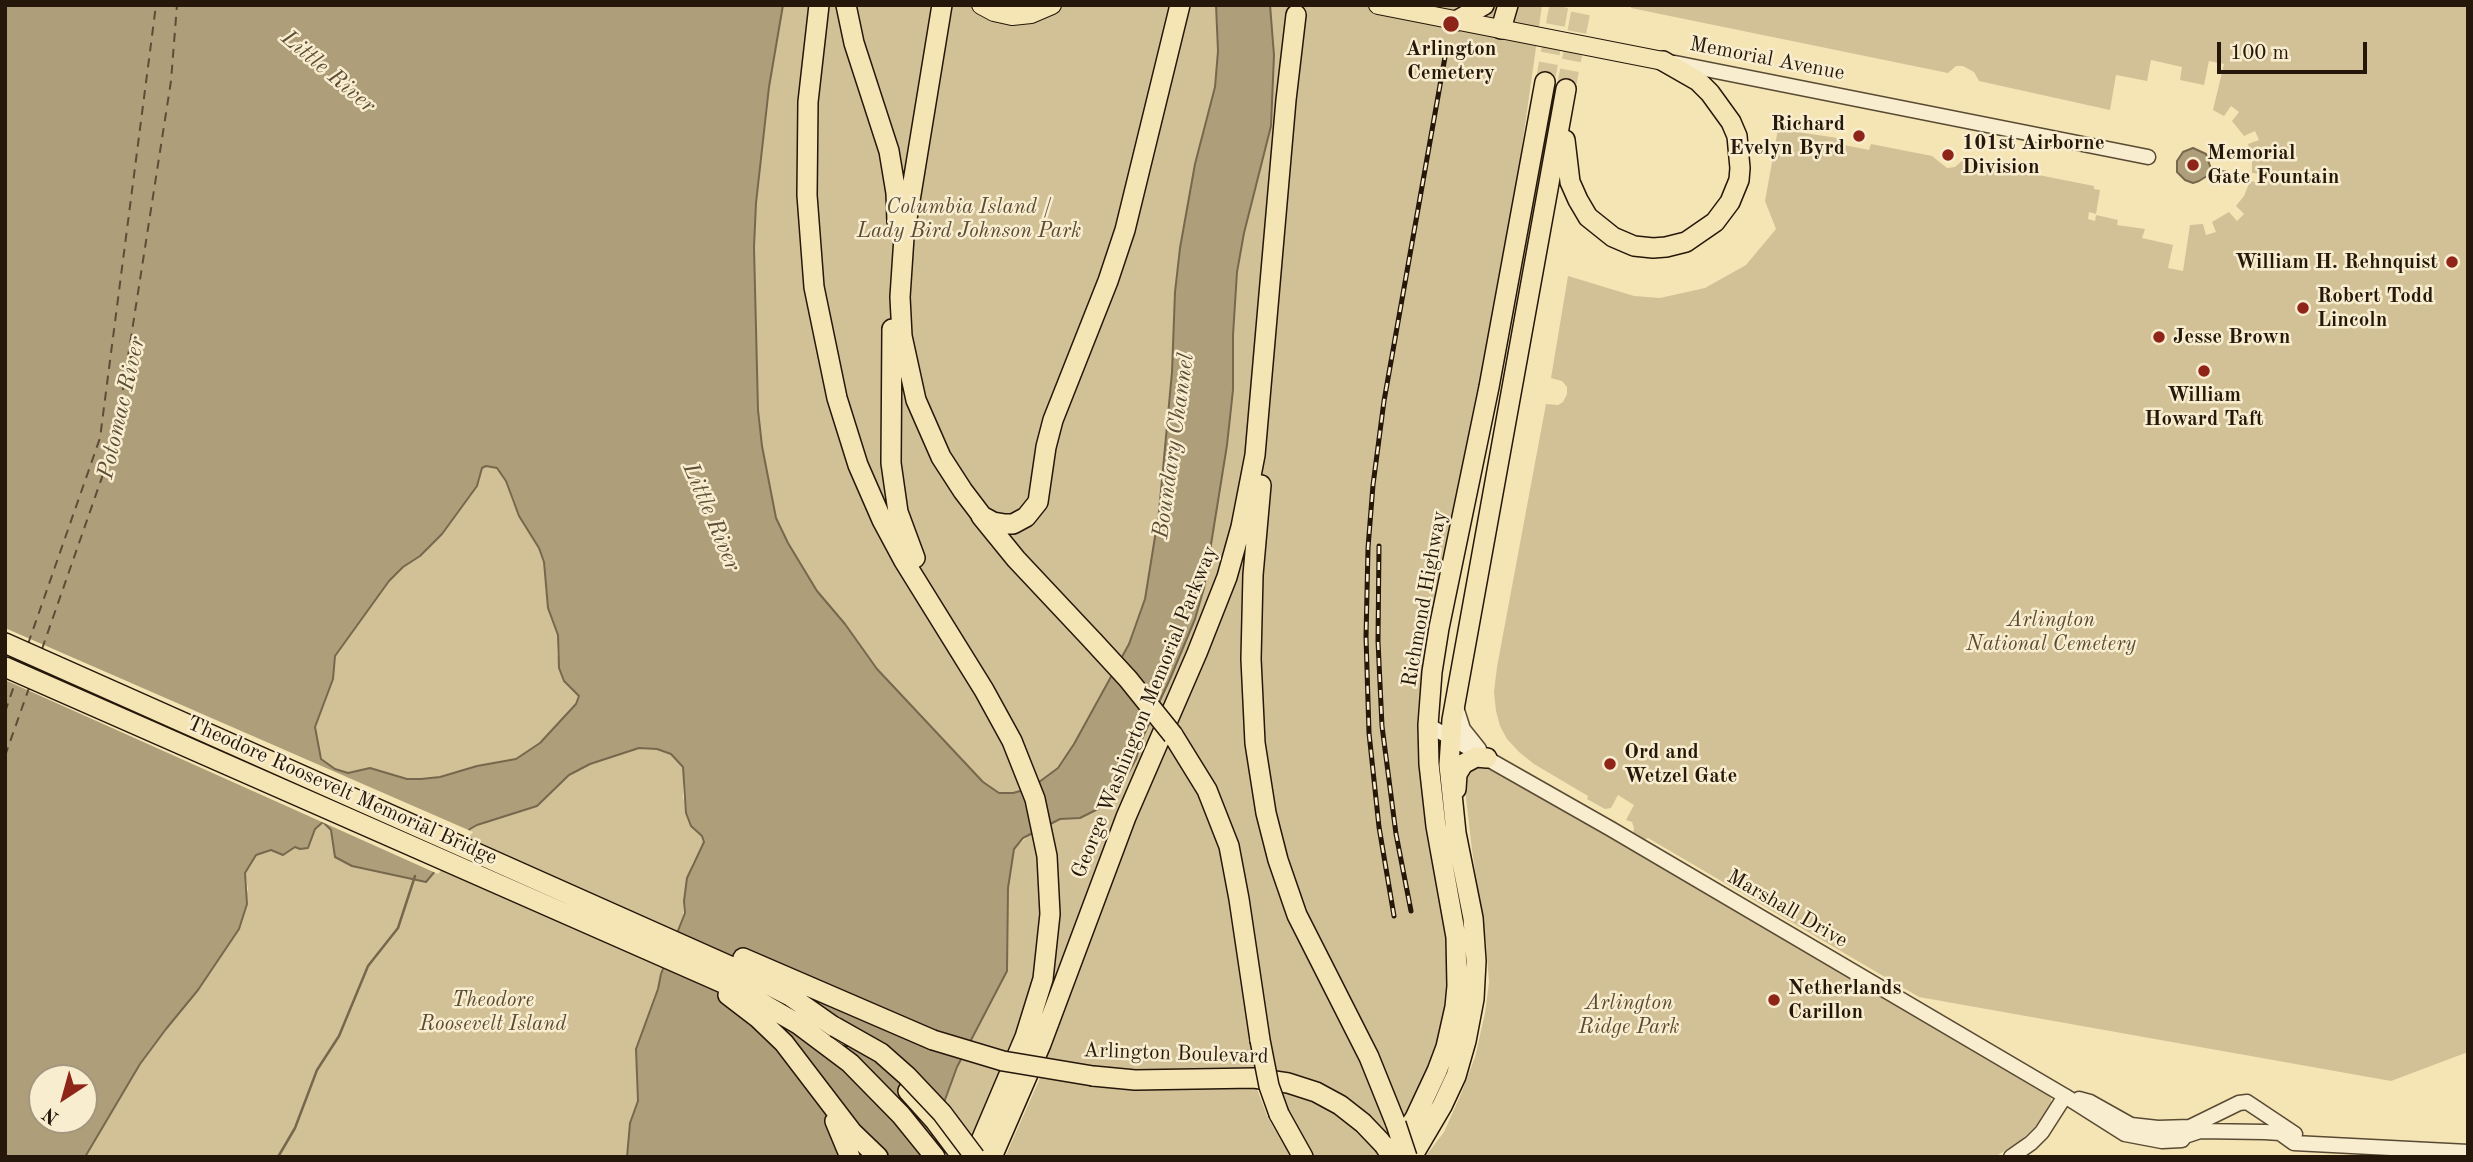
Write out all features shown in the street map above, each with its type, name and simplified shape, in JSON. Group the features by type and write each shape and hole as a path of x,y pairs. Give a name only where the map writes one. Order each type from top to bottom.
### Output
{"highway":[{"name":"George Washington Memorial Parkway","path":"818,5 808,103 807,195 813,277 832,378 851,444 881,520 973,671 1012,741 1030,782 1044,835 1050,914 1043,979 1025,1037 974,1157"},
{"path":"846,5 854,43 892,164 898,204 897,236 901,269"},
{"path":"942,5 909,200 901,269 902,336 919,407 941,457 989,529 1134,687 1173,736 1207,790 1229,846 1240,899 1259,1040 1269,1086 1279,1114 1303,1157"},
{"path":"939,31 949,5"},
{"path":"975,507 987,520 1013,524 1026,517 1038,502 1053,420 1105,290 1125,230 1180,5"},
{"path":"1456,20 1484,5"},
{"path":"1502,29 1508,5"},
{"name":"George Washington Memorial Parkway","path":"992,1157 1041,1044 1121,829 1198,653 1227,577 1247,503 1255,455 1296,15"},
{"path":"1409,1157 1453,1084 1466,1041 1474,999 1476,961 1473,918 1453,811 1449,765 1451,738 1455,702 1566,89 1566,162 1570,182 1588,217 1613,237 1634,246 1653,248 1686,242 1715,222 1730,202 1739,180 1740,150 1731,122 1698,81 1663,61"},
{"name":"Richmond Highway","path":"1388,1153 1415,1118 1437,1071 1451,1030 1457,986 1456,937 1433,806 1428,725 1432,672 1489,387 1545,82"},
{"path":"900,298 892,329 890,403 890,454 895,497 912,551 973,671"},
{"path":"1260,394 1264,444 1253,575 1251,659 1253,715 1262,790 1273,841 1294,908 1315,955 1369,1057 1409,1157"},
{"name":"Theodore Roosevelt Memorial Bridge","path":"5,643 469,848 532,879 750,975 790,996 863,1048 935,1121 961,1157"},
{"name":"Theodore Roosevelt Memorial Bridge","path":"5,667 750,995 824,1042 875,1087 934,1157"},
{"path":"1453,811 1460,767 1473,758 1487,758"},
{"name":"Theodore Roosevelt Memorial Bridge","path":"469,848 628,908 820,992"},
{"name":"Theodore Roosevelt Memorial Bridge","path":"660,956 724,992 753,1013 792,1052 822,1092"},
{"name":"Arlington Boulevard","path":"820,992 913,1032 965,1050 1025,1066 1135,1080 1244,1077 1288,1083 1340,1105 1363,1123 1388,1153"},
{"path":"835,1027 881,1053 907,1076 942,1113 974,1157"},
{"path":"822,1092 850,1157"},
{"path":"822,1092 852,1132 878,1157"}],"main road":[{"path":"981,5 994,12 1012,16 1031,14 1052,5"},
{"name":"Memorial Avenue","path":"1378,5 1663,61"}],"street":[{"name":"Memorial Avenue","path":"1663,61 2148,157"},
{"name":"Marshall Drive","path":"1455,702 1463,729 1487,758"},
{"name":"Marshall Drive","path":"1428,725 2065,1096 2125,1134 2162,1141 2182,1140 2185,1136 2200,1131 2265,1132 2280,1133 2294,1143 2468,1152"},
{"name":"Marshall Drive","path":"2065,1096 2090,1102 2131,1125 2158,1128 2190,1127 2239,1103 2247,1102 2307,1144"},
{"path":"2011,1157 2042,1132 2065,1096"}],"green space":[{"name":"Columbia Island / Lady Bird Johnson Park","path":"783,5 1216,5 1218,51 1215,87 1195,164 1180,248 1159,512 1145,599 1129,644 1074,744 1058,768 1031,788 1013,793 998,793 983,782 913,709 877,669 817,591 776,518 758,410 754,247 756,203 769,87"},
{"path":"1270,5 1542,5 1485,408 1428,725 1457,986 1415,1118 1384,1145 1316,1092 1173,1079 966,1050 1007,971 1008,888 1014,849 1123,750 1239,211"},
{"name":"Arlington National Cemetery","path":"1631,5 2468,5 2468,1052 2391,1081 1919,997 1648,838 1643,840 1633,834 1632,822 1626,820 1634,805 1618,795 1611,808 1605,809 1534,764 1507,739 1496,711 1494,692 1497,667 1546,404 1558,405 1567,394 1567,387 1562,381 1551,378 1568,276 1634,296 1660,298 1705,288 1746,265 1776,229 1765,201 1778,129 1844,139 1844,145 1869,150 1871,144 1932,156 1947,168 1955,167 1963,160 2094,186 2094,189 2100,190 2096,214 2089,212 2088,219 2095,221 2096,215 2118,220 2117,225 2145,229 2142,238 2173,245 2168,268 2183,271 2190,225 2203,224 2206,235 2216,232 2212,222 2229,212 2237,221 2244,214 2236,206 2250,181 2261,183 2263,177 2263,174 2252,173 2248,144 2259,140 2255,131 2244,136 2232,121 2239,112 2231,106 2224,116 2213,110 2224,64 2209,61 2204,85 2180,80 2182,67 2151,60 2147,81 2116,75 2110,110 1979,81 1974,72 1963,66 1956,66 1948,73 1631,8"},
{"path":"482,468 497,468 506,481 513,503 539,548 544,562 548,608 558,635 557,653 564,681 579,696 576,704 540,743 516,759 421,779 407,779 370,768 348,773 335,769 321,759 315,727 333,679 335,656 389,581 403,567 420,556 479,482"},
{"name":"Theodore Roosevelt Island","path":"639,748 657,749 671,754 683,767 683,797 691,826 702,836 704,842 692,864 683,919 636,1049 638,1101 630,1123 627,1157 85,1157 140,1064 198,990 239,929 248,889 245,873 256,855 271,850 283,855 323,822 331,830 335,845 426,882 470,829 537,806 569,775 590,764"},
{"name":"Arlington Ridge Park","path":"1479,764 1492,769 2045,1091 2051,1098 2051,1107 2021,1140 1995,1157 1425,1157 1444,1132 1461,1094 1475,1057 1485,1013 1489,982 1486,942 1464,781 1468,769"},
{"path":"961,1059 1002,1071 973,1143 943,1105"},
{"path":"1040,1078 1255,1084 1268,1118 1291,1157 1005,1157"},
{"path":"1278,1086 1298,1093 1349,1120 1380,1153 1378,1157 1310,1157 1287,1115"}],"water":[{"path":"5,5 783,5 769,87 756,203 754,247 758,410 776,518 817,591 877,669 983,782 999,793 1013,793 1031,788 1058,768 1129,644 1145,599 1159,512 1180,248 1195,164 1215,87 1218,51 1216,5 1270,5 1274,55 1271,126 1237,272 1233,390 1227,445 1204,588 1195,619 1142,739 1136,759 1123,783 1098,809 1080,818 1060,819 1023,838 1014,849 1008,888 1007,971 957,1067 924,1157 627,1157 630,1123 638,1101 636,1049 685,913 687,878 704,842 702,836 691,826 686,813 683,767 671,754 657,749 639,748 590,764 569,775 537,806 470,829 426,882 352,866 335,857 331,830 323,822 315,829 308,848 295,847 283,855 271,850 256,855 245,873 247,904 239,929 198,990 140,1064 85,1157 5,1157","holes":["482,468 497,468 506,481 519,516 539,548 544,562 548,608 558,635 559,668 564,681 579,696 576,704 540,743 516,759 421,779 407,779 370,768 348,773 335,769 321,759 315,727 333,679 335,656 389,581 442,534 477,486"]},
{"name":"Memorial Gate Fountain","path":"2193,148 2206,154 2211,169 2228,172 2210,169 2207,176 2199,181 2193,183 2185,180 2177,172 2177,161 2183,152"}],"pier":[{"path":"5,628 473,832 438,874 5,680"}],"waterway":[{"path":"278,1157 295,1128 317,1070 339,1036 368,966 398,928 415,876"}],"ferry route":[{"path":"28,644 100,438 156,5"},
{"path":"42,649 115,440 171,81 177,5"},
{"path":"5,712 15,683"},
{"path":"5,756 29,688"}],"tunnel":[{"path":"1545,82 1559,5"},
{"path":"1566,89 1582,5"}],"railway":[{"path":"1394,916 1379,827 1369,733 1366,637 1368,548 1384,401 1445,57"},
{"path":"1379,546 1378,641 1382,726 1396,834 1411,911"}],"place":[{"name":"Arlington Cemetery","path":"1451,24"},
{"name":"Richard Evelyn Byrd","path":"1859,136"},
{"name":"101st Airborne Division","path":"1948,155"},
{"name":"Memorial Gate Fountain","path":"2193,165"},
{"name":"William H. Rehnquist","path":"2452,262"},
{"name":"Robert Todd Lincoln","path":"2303,308"},
{"name":"Jesse Brown","path":"2159,337"},
{"name":"William Howard Taft","path":"2204,371"},
{"name":"Ord and Wetzel Gate","path":"1610,764"},
{"name":"Netherlands Carillon","path":"1774,1000"}],"water label":[{"name":"Little River","path":"328,72"},
{"name":"Potomac River","path":"122,408"},
{"name":"Boundary Channel","path":"1174,446"},
{"name":"Little River","path":"711,517"}]}
